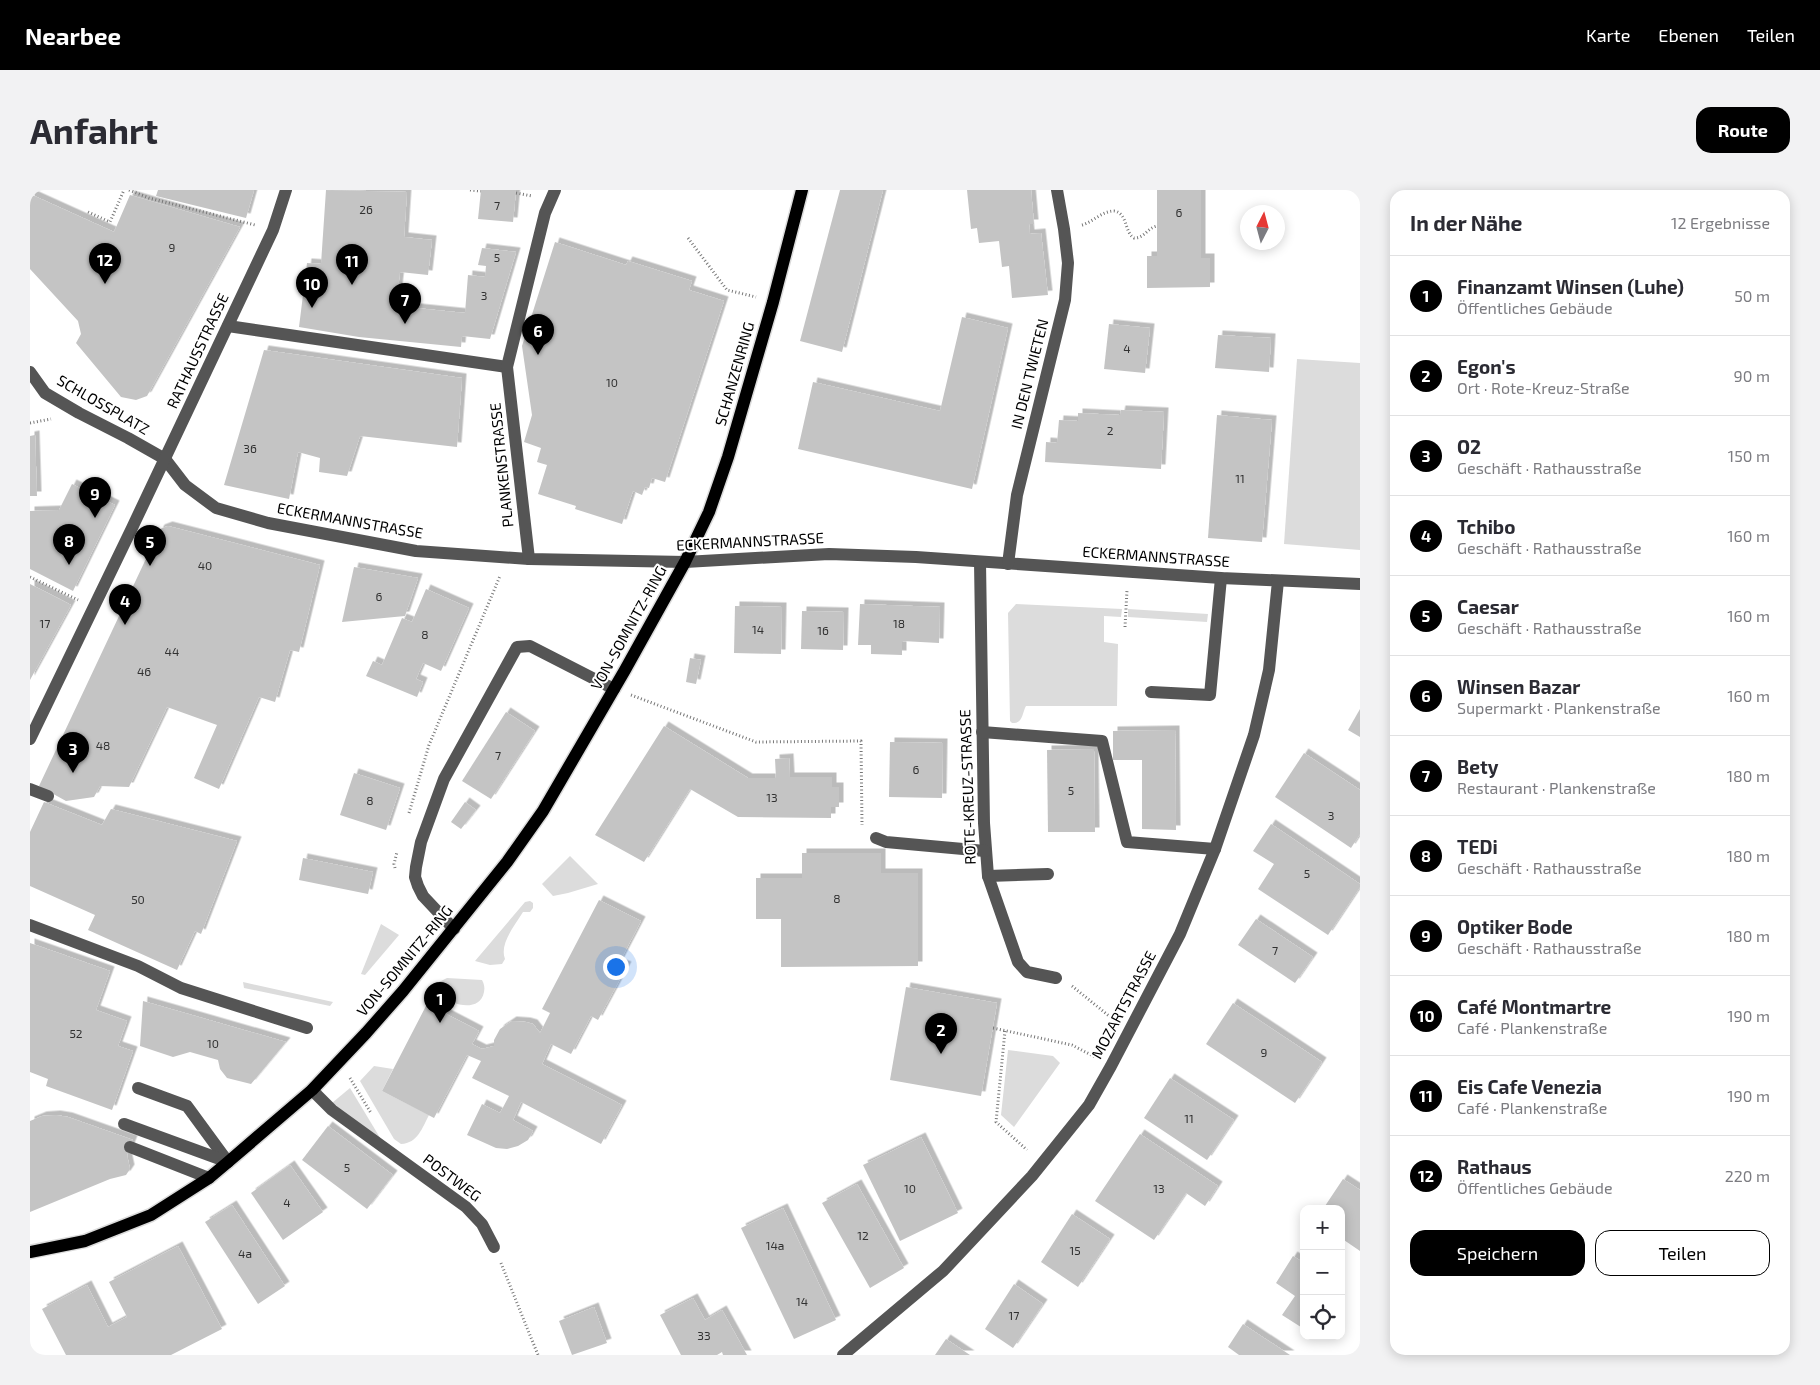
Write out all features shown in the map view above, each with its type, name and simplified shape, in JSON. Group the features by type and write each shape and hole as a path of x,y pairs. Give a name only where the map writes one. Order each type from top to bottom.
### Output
{"main road":[{"name":"SCHANZENRING","path":"685,562 709,512 728,457 773,302 802,190"},
{"name":"VON-SOMNITZ-RING","path":"30,1252 85,1241 151,1215 209,1178 312,1090 340,1061 403,991 454,929 507,862 544,811 685,562"}],"street":[{"name":"RATHAUSSTRASSE","path":"30,739 273,230 286,190"},
{"name":"PLANKENSTRASSE","path":"528,559 507,367 545,213 555,190"},
{"name":"IN DEN TWIETEN","path":"1008,564 1017,495 1065,300 1068,263 1057,190"},
{"path":"228,326 507,367"},
{"name":"SCHLOSSPLATZ","path":"30,372 45,393 165,459"},
{"name":"ECKERMANNSTRASSE","path":"165,459 185,485 216,508 268,523 416,551 528,559 685,562 829,554 916,557 1221,578 1360,584"},
{"name":"ROTE-KREUZ-STRASSE","path":"980,562 982,732 988,876 1018,962 1027,972 1056,978"},
{"path":"1151,692 1210,695 1221,578"},
{"name":"MOZARTSTRASSE","path":"843,1355 943,1271 1042,1164 1089,1105 1111,1066 1180,934 1214,849 1254,735 1269,670 1278,581"},
{"path":"454,929 423,896 418,886 415,877 420,842 444,779 518,647 530,646 614,689"},
{"path":"982,732 1102,741 1127,842 1214,849"},
{"path":"30,789 48,796"},
{"path":"876,838 886,842 986,851"},
{"path":"988,876 1048,874"},
{"path":"30,926 138,966 181,988 307,1028"},
{"path":"138,1088 187,1106 228,1162"},
{"name":"POSTWEG","path":"312,1090 332,1110 466,1207 482,1224 494,1247"},
{"path":"124,1124 228,1162"},
{"path":"130,1147 209,1178"}],"path":[{"path":"88,212 110,222 124,190"},
{"path":"129,190 149,198 273,230"},
{"path":"470,190 481,191"},
{"path":"516,193 524,194"},
{"path":"1064,228 1085,224 1111,211 1122,215 1127,230 1134,238 1143,236 1151,227 1157,226"},
{"path":"688,238 727,290 773,302"},
{"path":"407,818 429,745 508,557"},
{"path":"1125,627 1128,571"},
{"path":"30,577 94,608"},
{"path":"614,689 756,742 861,741 863,838 876,838"},
{"path":"396,872 394,864 399,846"},
{"path":"1056,978 1068,982 1129,1032"},
{"path":"993,1028 1072,1044 1111,1066"},
{"path":"1005,1031 996,1122 1042,1164"},
{"path":"340,1061 373,1117"},
{"path":"494,1247 538,1355"}],"shaded area":[{"path":"1297,359 1360,363 1360,550 1284,544"},
{"path":"1016,604 1122,609 1121,617 1104,616 1104,642 1118,644 1117,706 1026,706 1018,722 1012,723 1010,721 1008,613"},
{"path":"1128,609 1208,614 1207,622 1128,617"},
{"path":"570,856 598,884 553,896 542,884"},
{"path":"530,901 533,903 533,908 530,912 523,912 506,941 504,947 505,959 502,964 490,965 475,961 525,902"},
{"path":"381,924 399,935 365,975 361,974"},
{"path":"447,978 482,980 484,992 481,999 477,1003 465,1005 451,1002 440,996 439,982"},
{"path":"243,982 333,1002 330,1006 244,988"},
{"path":"1008,1050 1053,1056 1060,1063 1014,1127 1001,1115"},
{"path":"374,1066 393,1069 382,1091 429,1115 422,1130 412,1141 401,1144 394,1139 360,1081"},
{"path":"350,1088 382,1141 332,1103"}],"building":[{"path":"158,190 254,190 246,218 156,196"},
{"path":"326,190 407,192 404,237 432,240 428,275 400,272 396,306 465,313 468,275 485,277 486,266 478,265 482,248 516,252 490,339 462,336 461,347 359,337 299,327 307,263 321,264"},
{"path":"481,190 516,190 513,222 478,219"},
{"path":"840,190 883,190 842,352 800,341"},
{"path":"967,190 1031,190 1034,224 1029,224 1030,234 1041,233 1048,295 1012,298 1009,266 1002,267 999,241 979,243 977,228 971,229"},
{"path":"1157,190 1201,190 1201,258 1210,258 1210,287 1147,288 1147,256 1157,256"},
{"path":"30,194 114,232 130,195 240,227 147,396 136,400 121,397 76,343 81,334 78,321 30,269"},
{"path":"555,242 626,265 628,261 692,281 689,290 724,301 665,482 652,478 649,488 645,487 642,495 633,491 622,524 575,509 576,506 538,494 547,465 537,462 541,448 524,442 532,415 522,346"},
{"path":"962,317 1008,328 972,489 798,449 813,382 940,411"},
{"path":"1109,324 1150,328 1145,373 1104,369"},
{"path":"1218,335 1271,338 1269,372 1215,368"},
{"path":"264,350 462,378 457,447 360,436 347,476 319,472 320,458 298,452 289,499 224,485"},
{"path":"1121,410 1164,412 1161,469 1045,462 1046,442 1057,443 1059,420 1078,421 1078,413 1120,415"},
{"path":"1217,415 1272,420 1262,542 1208,538"},
{"path":"35,435 37,496 30,496 30,436"},
{"path":"72,484 115,505 73,591 30,569 30,511 59,510"},
{"path":"168,526 320,565 299,652 290,650 275,702 259,697 219,789 194,778 217,725 167,707 129,787 100,786 94,797 66,801 39,786 160,529"},
{"path":"354,567 418,578 405,616 342,622"},
{"path":"30,584 71,605 30,680"},
{"path":"426,589 469,608 441,671 423,663 416,679 423,682 417,697 366,676 373,661 382,665 402,618 412,622"},
{"path":"860,604 940,607 939,643 902,641 902,655 871,654 871,645 858,645"},
{"path":"735,606 782,607 781,654 734,653"},
{"path":"802,611 844,612 843,650 801,649"},
{"path":"690,658 701,660 696,684 686,682"},
{"path":"1360,709 1360,737 1348,730"},
{"path":"506,712 535,731 491,799 462,781"},
{"path":"664,726 748,778 776,778 775,759 789,758 790,777 832,777 832,787 839,787 839,807 831,807 831,818 738,817 690,789 644,862 595,835"},
{"path":"1175,730 1176,830 1142,829 1142,760 1113,760 1113,731"},
{"path":"890,742 943,743 942,798 889,797"},
{"path":"1094,749 1095,832 1048,832 1047,750"},
{"path":"1304,753 1360,790 1360,834 1351,848 1275,797"},
{"path":"354,773 400,788 386,830 340,815"},
{"path":"44,802 102,825 111,809 237,841 201,934 195,931 177,970 88,930 95,915 30,886 30,832"},
{"path":"465,802 476,810 461,829 451,822"},
{"path":"1271,824 1360,884 1360,887 1328,935 1258,889 1274,864 1253,851"},
{"path":"802,853 881,853 881,873 918,873 918,966 781,967 781,919 756,919 756,878 802,878"},
{"path":"303,858 373,872 368,894 299,880"},
{"path":"599,900 641,921 619,963 627,966 598,1020 591,1016 571,1054 551,1044 542,1064 622,1105 601,1144 521,1102 513,1120 533,1131 528,1140 518,1146 507,1149 496,1148 467,1135 482,1104 500,1113 509,1096 472,1078 481,1061 467,1055 434,1118 382,1091 427,1004 479,1031 472,1044 482,1049 494,1046 494,1040 500,1029 512,1021 533,1024 540,1033 550,1013 542,1009"},
{"path":"1256,919 1313,957 1295,983 1238,945"},
{"path":"30,943 110,971 96,1010 127,1021 118,1046 133,1051 112,1110 46,1086 48,1079 30,1072"},
{"path":"906,987 997,1003 981,1096 890,1080"},
{"path":"143,1001 286,1042 251,1084 227,1078 220,1069 218,1060 190,1052 173,1057 140,1046"},
{"path":"1233,1003 1322,1062 1295,1103 1206,1044"},
{"path":"1170,1078 1234,1120 1207,1160 1144,1118"},
{"path":"56,1115 68,1117 133,1140 127,1155 130,1169 126,1175 110,1179 30,1212 30,1121 42,1116"},
{"path":"328,1126 393,1175 367,1209 302,1160"},
{"path":"1140,1134 1218,1186 1205,1206 1186,1193 1154,1240 1095,1201"},
{"path":"921,1137 958,1213 900,1241 863,1165"},
{"path":"290,1165 323,1212 283,1240 251,1193"},
{"path":"1343,1179 1360,1190 1360,1251 1345,1241 1345,1205 1326,1205"},
{"path":"857,1184 904,1268 870,1288 822,1203"},
{"path":"232,1205 285,1286 258,1304 205,1222"},
{"path":"783,1208 836,1320 794,1339 741,1228"},
{"path":"1072,1214 1110,1239 1078,1287 1041,1262"},
{"path":"178,1246 222,1329 171,1355 66,1355 42,1309 87,1285 108,1327 127,1317 109,1282"},
{"path":"1293,1256 1300,1260 1300,1326 1282,1315 1295,1296 1276,1283"},
{"path":"1014,1284 1043,1304 1013,1348 985,1329"},
{"path":"693,1298 705,1320 722,1310 747,1355 723,1355 722,1352 717,1355 681,1355 660,1315"},
{"path":"594,1307 607,1343 572,1355 559,1321"},
{"path":"1243,1324 1290,1355 1239,1355 1228,1347"},
{"path":"946,1339 970,1355 935,1355"}],"place":[{"name":"Rathaus","path":"105,284"},
{"name":"Eis Cafe Venezia","path":"352,285"},
{"name":"Café Montmartre","path":"312,308"},
{"name":"Bety","path":"405,324"},
{"name":"Winsen Bazar","path":"538,355"},
{"name":"Optiker Bode","path":"95,518"},
{"name":"TEDi","path":"69,565"},
{"name":"Caesar","path":"150,566"},
{"name":"Tchibo","path":"125,625"},
{"name":"O2","path":"73,773"},
{"name":"Finanzamt Winsen (Luhe)","path":"440,1023"},
{"name":"Egon's","path":"941,1054"}]}
